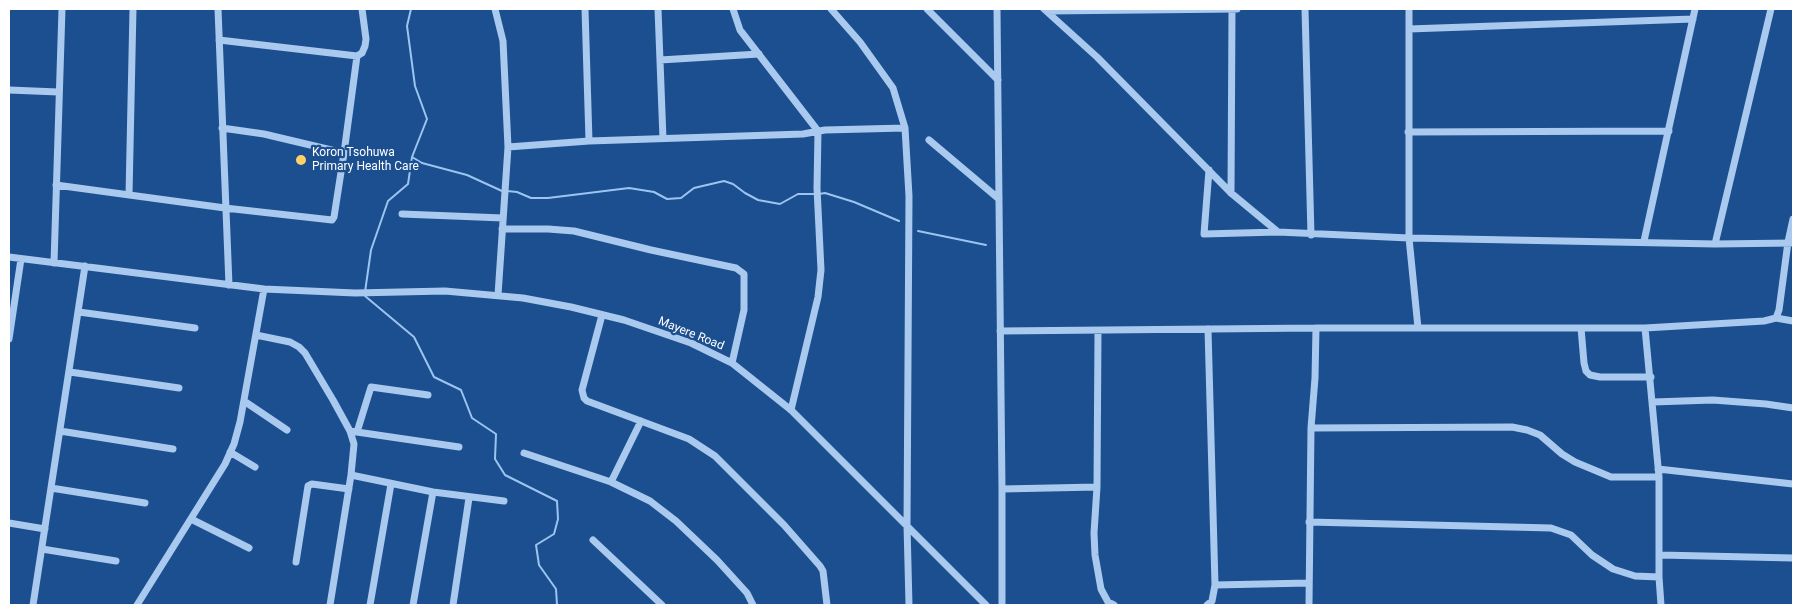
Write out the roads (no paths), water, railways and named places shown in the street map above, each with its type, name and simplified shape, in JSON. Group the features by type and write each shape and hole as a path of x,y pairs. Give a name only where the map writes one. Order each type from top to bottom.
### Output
{"street":[{"path":"54,263 62,9"},
{"path":"129,196 133,9"},
{"path":"218,9 224,208 229,285"},
{"path":"219,40 357,56 362,53 366,46 362,9"},
{"path":"494,9 503,41 508,146 498,295"},
{"path":"585,9 589,141"},
{"path":"658,9 663,139"},
{"path":"733,9 740,30 818,131 817,199 820,270 818,297 791,410"},
{"path":"831,9 860,42 893,88 905,128 909,196 907,525 909,605"},
{"path":"927,9 998,80"},
{"path":"997,9 1002,605"},
{"path":"1231,193 1232,9"},
{"path":"1046,10 1237,9"},
{"path":"1304,9 1312,234"},
{"path":"1409,9 1409,238 1418,328"},
{"path":"1644,241 1695,9"},
{"path":"1715,244 1771,9"},
{"path":"1046,10 1097,57 1231,193 1278,232"},
{"path":"1409,29 1693,19"},
{"path":"660,60 758,54"},
{"path":"56,185 129,196 332,220 344,152 357,56"},
{"path":"9,90 58,92"},
{"path":"222,128 264,134 344,152"},
{"path":"508,146 905,128"},
{"path":"1408,132 1669,131"},
{"path":"929,140 1000,199"},
{"path":"1209,170 1204,234 1278,232 1409,238 1644,241 1715,244 1790,243"},
{"path":"402,214 503,218"},
{"path":"1776,318 1779,310 1793,218"},
{"path":"502,229 548,228 574,231 736,268 744,274 744,310 732,363"},
{"name":"Mayere Road","path":"9,257 264,289 355,294 445,291 523,298 624,320 691,343 732,363 791,410 986,605"},
{"path":"9,339 21,259"},
{"path":"33,605 85,266"},
{"path":"137,605 230,452 240,422 264,289"},
{"path":"79,312 195,328"},
{"path":"602,315 582,390 583,396 587,401 689,439 715,456 784,525 820,566 823,571 827,605"},
{"path":"1000,331 1316,328 1645,328 1764,321 1776,318 1793,320"},
{"path":"1309,605 1311,428 1316,328"},
{"path":"1581,328 1584,363 1586,371 1590,375 1600,377 1650,377"},
{"path":"1645,328 1658,473 1661,605"},
{"path":"1207,605 1212,601 1215,585 1208,329"},
{"path":"1098,331 1097,487 1094,533 1096,562 1101,589 1108,602 1114,605"},
{"path":"256,335 290,342 299,347 305,353 353,431 459,447"},
{"path":"70,372 179,388"},
{"path":"330,605 351,475 354,444 353,431 371,388 428,395"},
{"path":"1653,402 1712,400 1793,408"},
{"path":"244,401 287,430"},
{"path":"611,482 641,421"},
{"path":"1311,428 1512,427 1527,430 1540,436 1575,462 1611,477 1658,473 1793,484"},
{"path":"60,431 173,449"},
{"path":"230,452 255,467"},
{"path":"524,453 611,482 650,501 676,521 747,593 753,605"},
{"path":"351,475 433,492 504,501"},
{"path":"296,562 308,486 312,484 348,489"},
{"path":"370,605 391,484"},
{"path":"1002,489 1097,487"},
{"path":"51,488 145,503"},
{"path":"413,605 433,492"},
{"path":"453,605 469,498"},
{"path":"191,519 249,548"},
{"path":"1309,522 1551,528 1571,535 1592,555 1613,569 1635,576 1659,577"},
{"path":"9,523 45,529"},
{"path":"593,540 662,605"},
{"path":"42,549 116,561"},
{"path":"1660,555 1793,558"},
{"path":"1215,585 1309,583"}],"waterway":[{"path":"365,292 371,250 388,201 408,184 412,157 427,119 415,86 407,26 411,9"},
{"path":"412,157 422,163 467,175 502,191"},
{"path":"507,191 517,192 531,198 548,198 629,188 654,192 667,199 681,198 694,188 724,181 733,184 758,200 780,204 798,194 814,194"},
{"path":"819,194 825,193 854,202 899,221"},
{"path":"918,231 986,245"},
{"path":"365,296 414,337 434,377 461,390 472,418 496,434 495,459 505,475 557,501 558,519 554,534 536,545 539,565 556,589 557,605"}],"place":[{"name":"Koron Tsohuwa Primary Health Care","path":"301,160"}]}
